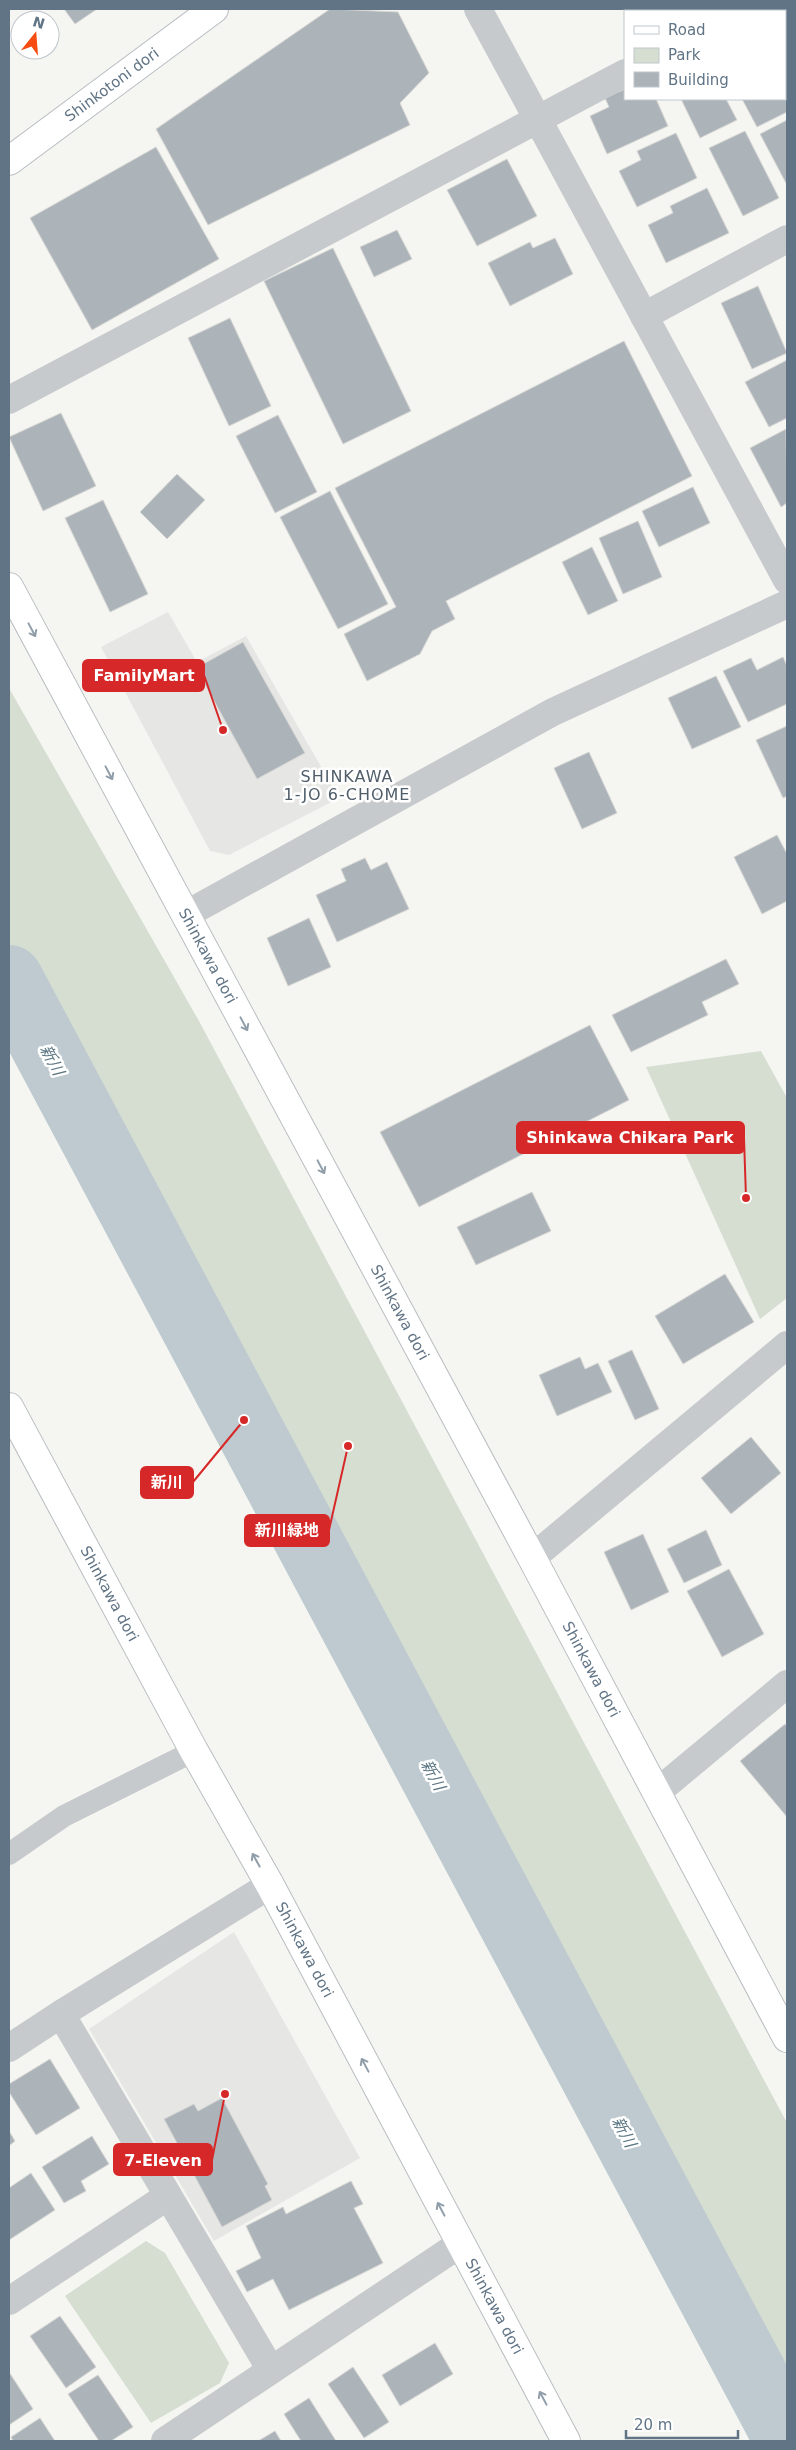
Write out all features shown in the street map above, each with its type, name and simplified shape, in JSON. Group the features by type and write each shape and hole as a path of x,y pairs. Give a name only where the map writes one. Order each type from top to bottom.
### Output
{"street":[{"name":"Shinkotoni dori","path":"9,161 214,9"},
{"path":"478,9 787,580"},
{"path":"9,400 624,74"},
{"path":"644,316 787,239"},
{"name":"Shinkawa dori","path":"9,587 532,1558 656,1793 784,2024"},
{"path":"185,915 553,712 787,604"},
{"path":"532,1558 787,1345"},
{"name":"Shinkawa dori","path":"9,1407 194,1751 270,1886 566,2441"},
{"path":"656,1793 787,1684"},
{"path":"9,2048 270,1886"},
{"path":"61,2014 271,2370"},
{"path":"9,2301 168,2196"},
{"path":"165,2441 460,2244"}],"lane":[{"path":"9,1854 64,1816 194,1751"}],"shaded area":[{"path":"168,612 197,662 246,636 339,798 229,855 210,851 101,647"},
{"path":"234,1932 360,2158 214,2241 89,2029"}],"green space":[{"path":"9,688 199,1021 787,2123 787,2403 498,1870 9,958"},
{"path":"761,1051 787,1098 787,1298 760,1319 646,1067"},
{"path":"146,2241 165,2253 229,2363 220,2383 151,2423 65,2296"}],"building":[{"path":"64,9 97,9 75,24"},
{"path":"330,9 398,12 429,73 400,103 410,125 208,225 156,129"},
{"path":"787,24 787,48 786,46"},
{"path":"786,88 787,112 757,127 743,100 786,100"},
{"path":"624,89 624,100 656,100 668,126 607,154 590,116 609,107 605,98"},
{"path":"681,100 727,100 737,120 700,138"},
{"path":"787,120 787,185 760,134"},
{"path":"745,131 779,198 743,216 709,148"},
{"path":"676,133 697,178 637,207 619,171 641,160 637,151"},
{"path":"156,147 219,259 92,330 30,218"},
{"path":"507,159 537,216 477,246 447,190"},
{"path":"707,188 729,233 666,263 648,225 673,213 670,206"},
{"path":"397,230 412,259 374,277 360,247"},
{"path":"555,238 573,274 510,306 488,263 530,242 533,248"},
{"path":"333,248 411,411 343,444 264,281"},
{"path":"758,286 787,353 752,369 721,303"},
{"path":"230,318 271,406 229,426 188,338"},
{"path":"624,341 692,476 446,601 455,619 432,631 420,654 367,681 344,634 396,607 335,488"},
{"path":"787,360 787,418 769,427 745,382"},
{"path":"61,413 96,486 43,511 9,437"},
{"path":"278,415 317,492 275,513 236,436"},
{"path":"786,429 787,503 781,507 750,448"},
{"path":"177,474 205,500 167,539 140,512"},
{"path":"693,487 710,523 659,547 642,511"},
{"path":"330,491 388,604 338,629 280,517"},
{"path":"103,500 148,594 110,612 65,518"},
{"path":"638,521 662,577 623,594 599,538"},
{"path":"592,547 618,601 588,615 562,562"},
{"path":"243,642 305,753 257,779 196,668"},
{"path":"783,657 787,666 787,704 748,722 723,671 751,658 757,670"},
{"path":"716,676 741,727 692,749 668,698"},
{"path":"787,726 787,796 783,798 756,740"},
{"path":"589,752 617,813 582,829 554,768"},
{"path":"777,835 787,854 787,901 762,914 734,857"},
{"path":"365,858 371,870 387,862 409,909 337,942 316,895 346,881 341,869"},
{"path":"309,918 331,967 288,986 267,938"},
{"path":"726,959 739,984 702,1002 708,1015 631,1052 612,1015"},
{"path":"590,1025 629,1100 419,1207 380,1132"},
{"path":"532,1192 551,1231 476,1265 457,1227"},
{"path":"725,1274 754,1322 683,1364 655,1316"},
{"path":"632,1350 659,1409 635,1420 608,1361"},
{"path":"580,1357 585,1369 598,1363 612,1392 557,1416 539,1375"},
{"path":"751,1437 781,1473 731,1514 701,1478"},
{"path":"706,1530 722,1565 684,1583 667,1549"},
{"path":"643,1534 669,1592 631,1610 604,1552"},
{"path":"729,1569 764,1634 722,1657 687,1591"},
{"path":"785,1724 787,1727 787,1817 740,1761"},
{"path":"50,2059 80,2108 36,2135 9,2092 9,2084"},
{"path":"222,2098 268,2184 265,2186 272,2200 222,2227 164,2119 194,2104 198,2111"},
{"path":"9,2131 15,2141 9,2146"},
{"path":"92,2136 109,2164 81,2181 86,2191 64,2203 42,2167"},
{"path":"31,2173 55,2210 9,2240 9,2188"},
{"path":"351,2181 363,2204 354,2208 383,2263 289,2310 273,2279 247,2292 236,2271 261,2258 246,2226 283,2207 286,2214"},
{"path":"60,2316 96,2367 66,2388 30,2336"},
{"path":"435,2343 453,2374 400,2406 382,2375"},
{"path":"353,2367 389,2422 364,2438 328,2384"},
{"path":"9,2372 33,2409 9,2425"},
{"path":"98,2375 133,2427 111,2441 99,2441 68,2394"},
{"path":"309,2398 336,2441 301,2441 284,2414"},
{"path":"40,2418 55,2441 13,2441 11,2437"},
{"path":"275,2431 281,2441 258,2441"}],"waterway":[{"name":"新川","path":"9,979 787,2438"}],"place":[{"name":"FamilyMart","path":"223,730"},
{"name":"Shinkawa Chikara Park","path":"746,1198"},
{"name":"新川","path":"244,1420"},
{"name":"新川緑地","path":"348,1446"},
{"name":"7-Eleven","path":"225,2094"}],"district":[{"name":"SHINKAWA 1-JO 6-CHOME","path":"347,785"}]}
